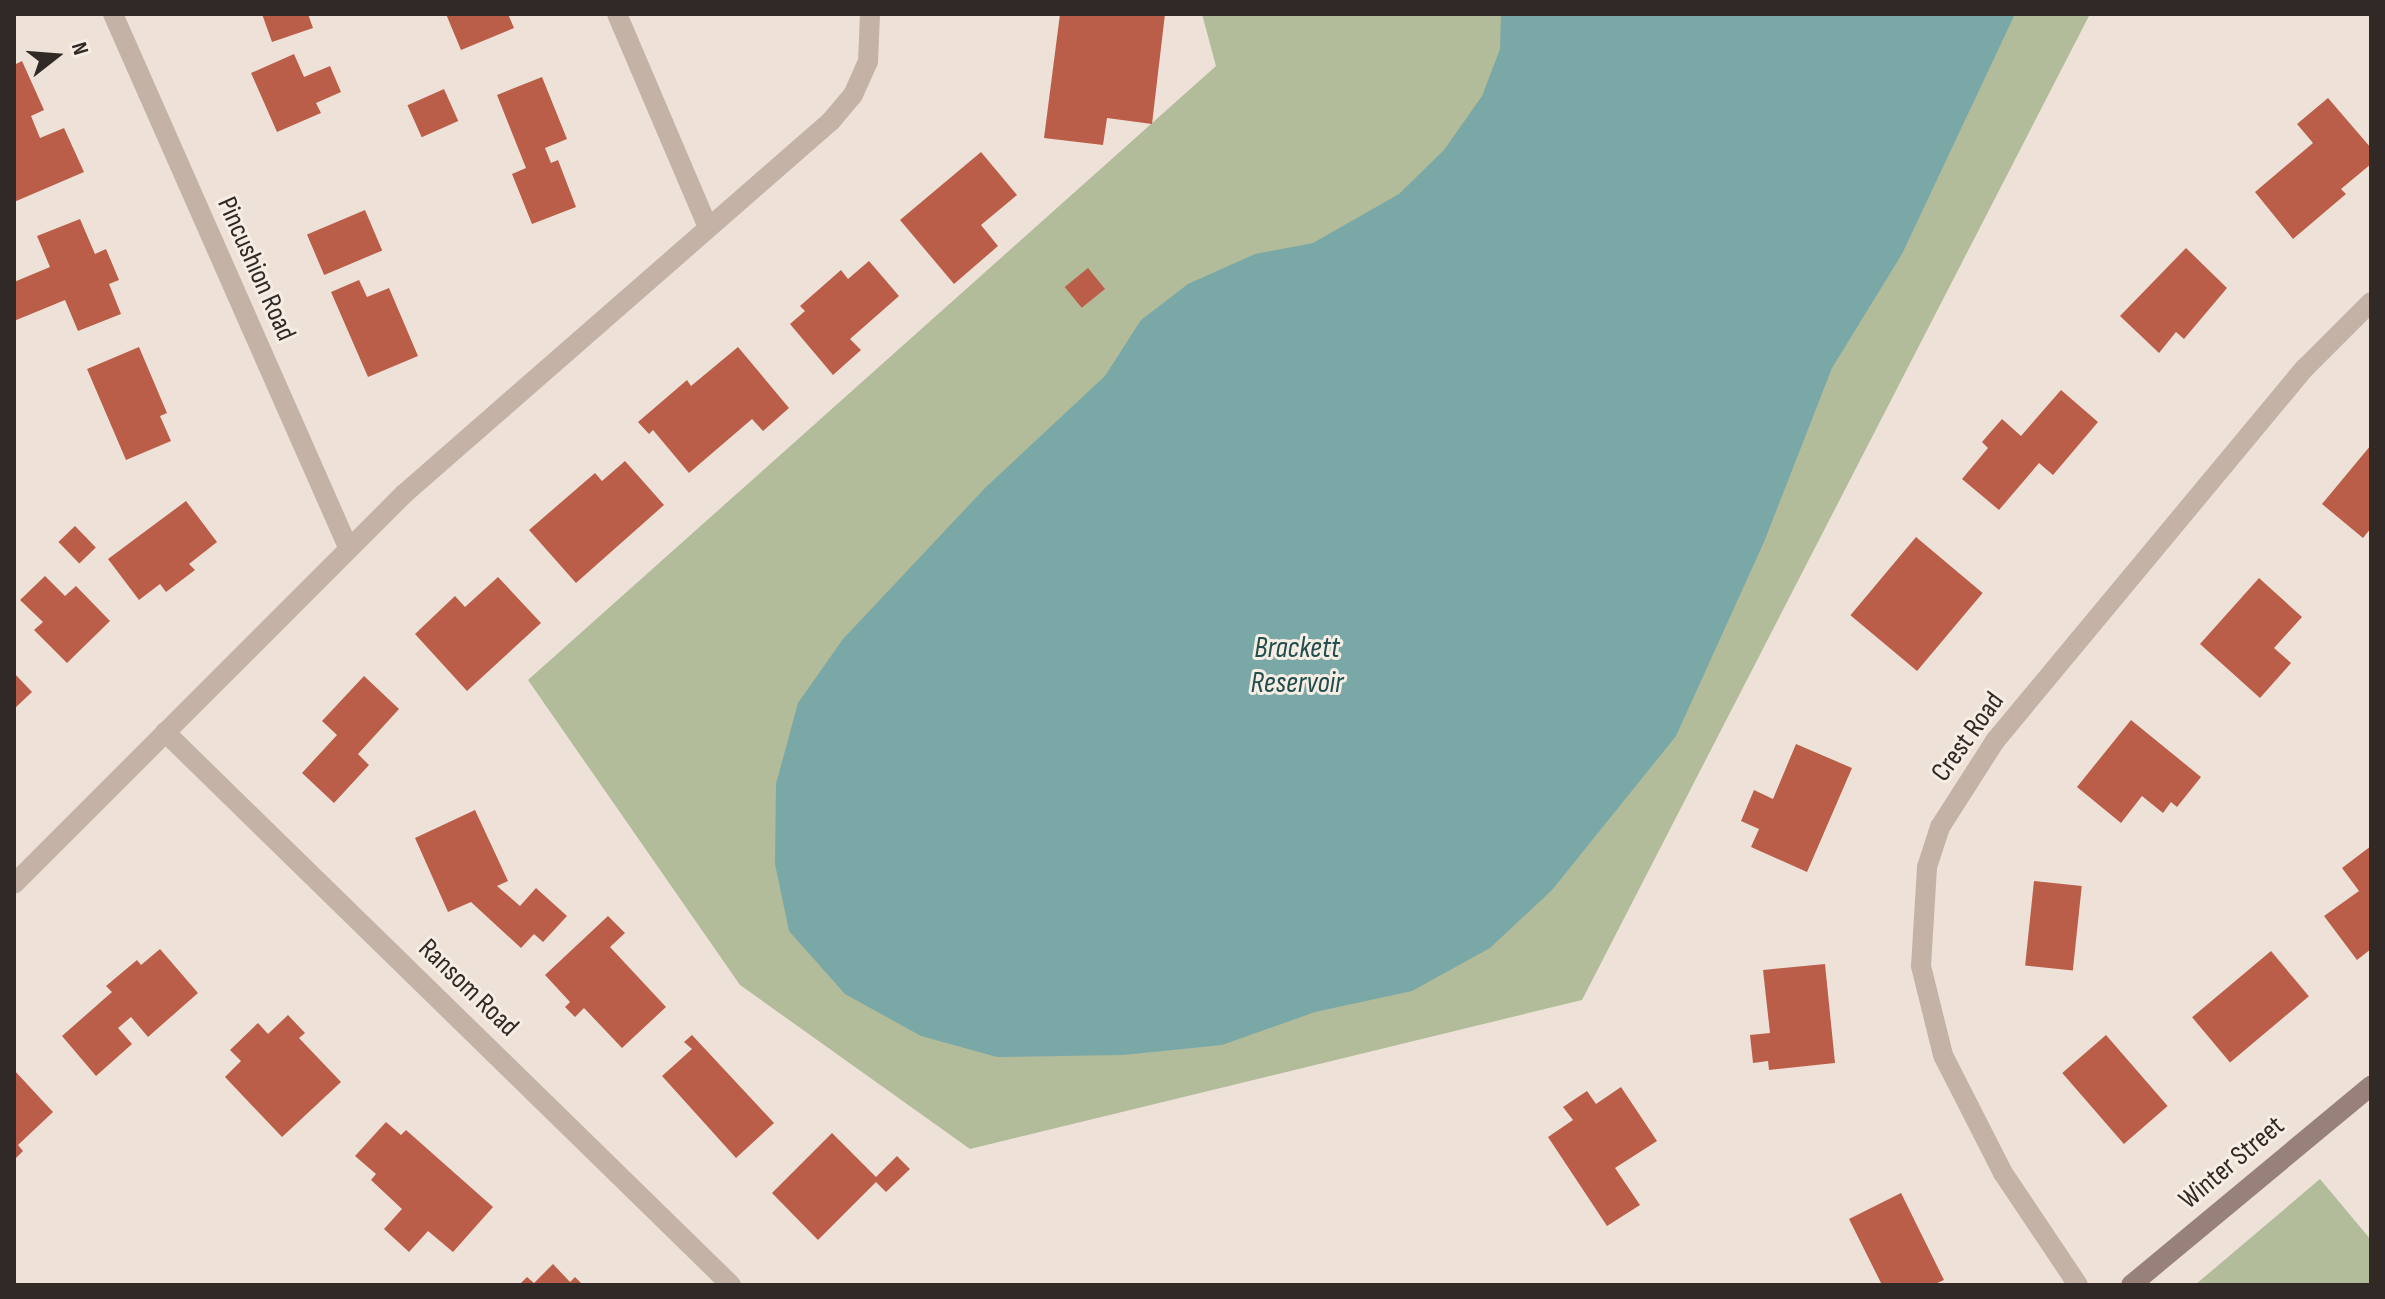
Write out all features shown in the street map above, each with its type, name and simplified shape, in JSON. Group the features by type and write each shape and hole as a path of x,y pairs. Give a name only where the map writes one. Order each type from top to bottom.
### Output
{"main road":[{"name":"Winter Street","path":"2131,1285 2371,1086"}],"street":[{"name":"Pincushion Road","path":"113,14 348,547"},
{"path":"617,14 708,227"},
{"path":"14,884 348,547 831,121 853,95 868,62 870,14"},
{"name":"Crest Road","path":"2078,1285 2003,1173 1943,1055 1921,966 1927,867 1940,827 1995,741 2305,368 2371,302"},
{"name":"Ransom Road","path":"165,732 731,1285"}],"green space":[{"name":"Brackett Reservoir","path":"1202,14 2090,14 1582,1000 970,1149 740,985 528,680 1216,66"},
{"path":"2320,1179 2371,1240 2371,1285 2195,1285"}],"water":[{"name":"Brackett Reservoir","path":"1501,14 2015,14 1902,254 1832,368 1764,542 1676,736 1552,890 1490,948 1412,991 1315,1012 1222,1045 1123,1055 997,1057 921,1036 845,994 789,931 775,864 776,784 798,703 843,639 986,487 1105,376 1141,320 1188,284 1255,254 1313,243 1399,194 1444,150 1482,96 1500,49"}],"building":[{"path":"262,14 308,14 313,28 272,42"},
{"path":"446,14 508,14 514,28 461,50"},
{"path":"1060,14 1165,14 1152,124 1107,118 1103,145 1044,138"},
{"path":"294,54 304,77 330,66 341,92 316,103 321,113 277,132 251,73"},
{"path":"22,61 44,110 31,116 40,138 64,128 84,172 14,202 14,65"},
{"path":"542,77 567,139 545,148 551,163 558,160 576,207 532,224 512,174 526,168 497,95"},
{"path":"444,89 458,121 422,137 407,105"},
{"path":"2328,98 2371,148 2371,164 2341,189 2346,194 2293,239 2255,192 2313,143 2297,124"},
{"path":"981,152 1017,195 981,225 998,246 954,284 900,220"},
{"path":"365,210 382,251 324,275 307,235"},
{"path":"80,219 95,254 106,249 119,280 109,284 121,314 78,331 65,300 14,321 14,282 50,267 37,236"},
{"path":"2186,248 2227,288 2184,339 2176,332 2159,353 2120,316"},
{"path":"869,261 899,296 850,339 861,350 833,375 790,324 805,311 800,306 841,270 848,279"},
{"path":"1088,268 1105,289 1082,308 1065,287"},
{"path":"359,280 367,297 389,288 418,356 368,377 331,292"},
{"path":"139,347 167,413 160,416 171,441 126,460 87,369"},
{"path":"738,347 789,408 763,431 752,419 689,473 653,430 649,434 638,422 687,380 691,386"},
{"path":"2061,390 2098,422 2053,475 2039,463 1999,510 1962,479 1988,448 1982,442 2002,419 2021,436"},
{"path":"2371,445 2371,528 2363,538 2322,504"},
{"path":"625,461 664,505 576,583 529,530 595,473 602,481"},
{"path":"186,501 217,542 189,564 195,570 166,592 160,584 139,600 108,559"},
{"path":"75,526 96,548 79,564 58,542"},
{"path":"1916,537 1983,593 1917,671 1850,615"},
{"path":"45,576 65,596 76,586 110,621 67,663 34,630 43,622 20,600"},
{"path":"498,577 541,623 467,691 415,634 455,596 465,607"},
{"path":"2259,578 2302,617 2274,648 2291,663 2260,698 2200,644"},
{"path":"14,673 32,692 14,709"},
{"path":"364,676 399,709 358,754 369,765 334,803 302,773 337,735 322,721"},
{"path":"2131,720 2201,777 2177,807 2171,802 2163,813 2142,796 2121,823 2077,787"},
{"path":"1796,744 1852,768 1807,872 1751,847 1759,829 1741,821 1754,790 1773,799"},
{"path":"475,810 508,881 497,886 520,906 536,888 567,916 543,942 534,934 521,948 471,902 448,912 415,838"},
{"path":"2371,846 2371,949 2357,960 2324,916 2359,891 2342,868"},
{"path":"2034,881 2082,886 2073,971 2025,966"},
{"path":"608,916 625,933 610,947 666,1007 622,1048 584,1008 575,1017 565,1007 570,1002 545,975"},
{"path":"160,949 198,993 148,1037 131,1017 118,1028 132,1044 96,1076 62,1036 112,992 106,986 137,960 141,965"},
{"path":"2271,951 2309,996 2230,1062 2192,1017"},
{"path":"1825,964 1835,1063 1769,1070 1768,1061 1753,1063 1750,1035 1770,1033 1763,970"},
{"path":"288,1015 305,1033 299,1038 341,1082 282,1137 225,1077 241,1061 230,1050 258,1023 268,1034"},
{"path":"692,1035 774,1123 736,1158 662,1076 692,1049 684,1042"},
{"path":"2106,1035 2168,1106 2124,1144 2062,1073"},
{"path":"14,1070 53,1112 18,1145 23,1151 14,1160"},
{"path":"1621,1087 1657,1141 1615,1168 1640,1205 1607,1226 1548,1137 1573,1120 1563,1107 1587,1091 1596,1104"},
{"path":"386,1122 401,1135 406,1130 493,1207 453,1252 428,1231 409,1252 384,1229 402,1209 371,1180 376,1174 355,1156"},
{"path":"832,1133 876,1177 897,1156 910,1169 886,1192 876,1182 818,1240 772,1193"},
{"path":"1901,1193 1944,1280 1933,1285 1882,1285 1849,1219"},
{"path":"553,1264 570,1282 575,1277 583,1285 519,1285 527,1277 534,1283"}]}
